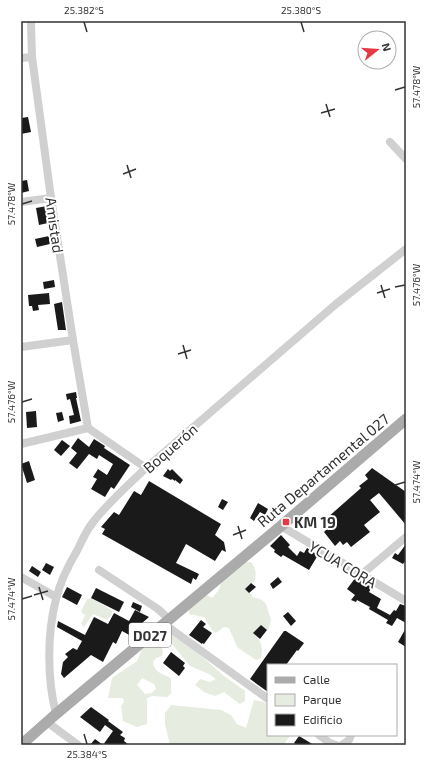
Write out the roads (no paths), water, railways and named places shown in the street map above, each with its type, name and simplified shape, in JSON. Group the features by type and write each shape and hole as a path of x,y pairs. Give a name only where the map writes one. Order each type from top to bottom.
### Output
{"main road":[{"name":"Ruta Departamental 027","path":"21,745 406,419"}],"street":[{"name":"Amistad","path":"31,21 32,57 51,198 88,428"},
{"path":"21,58 32,57"},
{"path":"390,142 406,159"},
{"path":"21,202 51,198"},
{"name":"Boquerón","path":"56,714 51,686 50,635 56,597 73,557 92,524 121,492 146,468 336,304 406,249"},
{"path":"21,347 73,340"},
{"path":"21,444 88,428 146,468"},
{"name":"YCUA CORA","path":"281,526 406,601"},
{"path":"361,574 406,537"},
{"path":"99,570 158,609 166,621 267,698"},
{"path":"21,577 56,597"},
{"path":"47,722 78,745"},
{"path":"320,736 330,743 336,745"},
{"path":"342,745 349,740 351,736"}],"place":[{"name":"KM 19","path":"286,522"}]}
